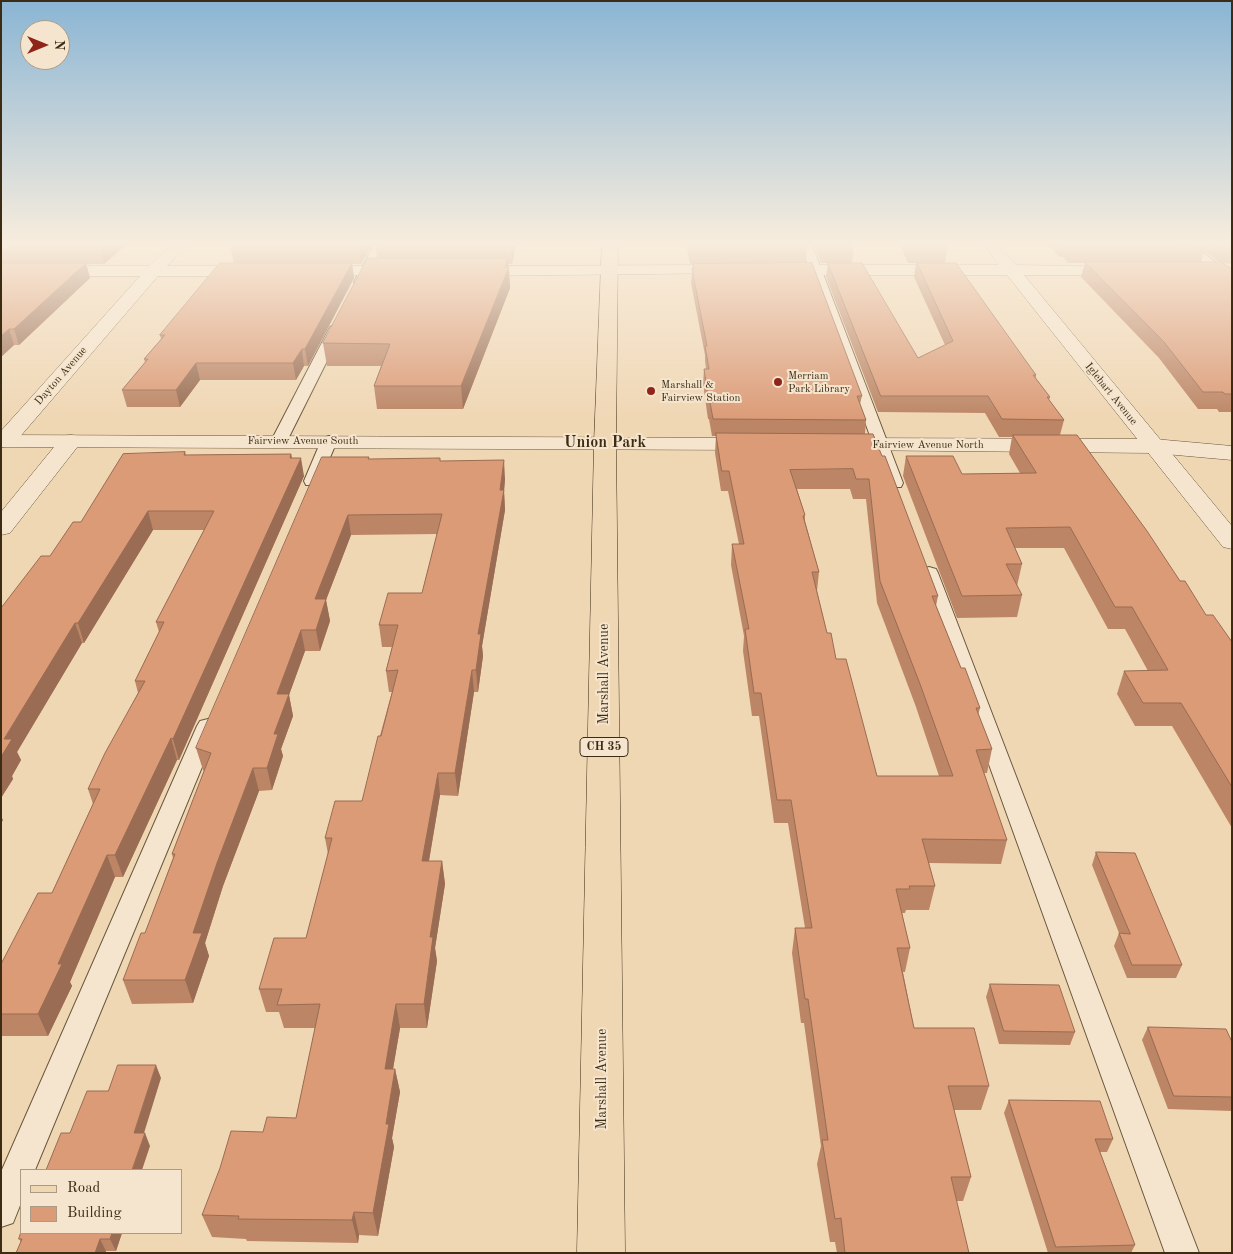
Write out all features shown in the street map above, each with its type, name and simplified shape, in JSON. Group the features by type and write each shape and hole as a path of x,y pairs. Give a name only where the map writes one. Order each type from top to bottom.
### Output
{"main road":[{"name":"Marshall Avenue","path":"600,1253 605,443 609,304"}],"street":[{"name":"Dayton Avenue","path":"2,441 125,304"},
{"name":"Iglehart Avenue","path":"1037,304 1154,446 1222,517 1232,542"},
{"name":"Fairview Avenue South","path":"2,441 605,443"},
{"path":"1,528 71,441"},
{"path":"605,443 773,444"},
{"name":"Fairview Avenue North","path":"822,444 1154,446 1228,452"}],"lane":[{"path":"829,304 902,500"},
{"path":"278,441 344,314"},
{"path":"304,501 329,441"},
{"path":"922,556 1182,1253"},
{"path":"1,1211 218,701"}],"building":[{"path":"1,304 42,304 14,329 9,329 1,336"},
{"path":"186,304 330,304 305,349 302,349 293,363 196,363 176,390 122,390 148,359 144,359 165,335 160,335"},
{"path":"344,304 494,304 461,386 374,386 390,344 323,343"},
{"path":"699,304 827,304 862,396 857,396 866,420 713,419 704,369 709,369 705,346 707,346"},
{"path":"844,304 886,304 918,358 953,341 936,304 985,304 1036,375 1033,375 1050,397 1047,397 1064,420 1002,419 988,396 881,396"},
{"path":"1126,304 1232,304 1232,394 1203,392 1164,342"},
{"path":"716,433 873,434 882,456 885,456 938,596 932,596 961,668 965,668 980,708 976,708 992,749 976,750 1007,840 922,839 935,886 909,886 910,889 896,889 910,948 897,948 914,1028 974,1028 989,1086 948,1086 971,1177 951,1177 969,1253 845,1253 841,1218 835,1219 822,1140 828,1140 808,999 805,999 795,928 812,928 791,800 777,800 761,693 754,693 745,629 749,629 732,544 744,544 729,471 722,471","holes":["853,469 856,479 869,479 880,581 953,776 877,776 846,659 836,659 831,633 827,633 812,572 819,572 803,516 805,515 790,470"]},
{"path":"1013,435 1077,435 1147,531 1180,581 1185,581 1206,615 1213,615 1232,642 1232,787 1181,703 1143,703 1124,671 1168,670 1132,607 1115,607 1070,527 1006,528 1022,564 1006,564 1022,595 962,596 906,456 953,456 962,474 1036,473"},
{"path":"185,452 184,455 291,454 290,458 301,458 173,739 171,738 115,855 107,855 58,964 62,964 38,1014 1,1014 1,964 38,893 52,893 100,789 88,789 105,753 145,681 135,681 164,622 156,622 214,511 148,511 78,623 75,623 4,739 12,739 1,757 1,608 41,556 50,556 73,522 81,522 123,454"},
{"path":"322,457 369,457 368,459 440,458 440,461 504,460 500,490 504,490 478,634 481,634 476,670 472,670 455,773 438,773 422,861 442,861 430,937 433,937 424,1004 396,1004 385,1069 395,1069 386,1124 389,1124 373,1213 354,1212 352,1220 238,1219 239,1216 202,1215 220,1168 231,1131 263,1132 267,1117 296,1118 320,1004 277,1005 282,989 259,989 274,938 306,938 332,838 325,838 335,801 362,801 378,736 381,736 398,670 386,671 398,625 379,625 388,593 422,593 442,514 348,515 315,599 326,599 316,630 301,630 277,694 289,694 274,734 278,734 267,768 253,768 217,863 193,933 202,933 185,980 123,980 141,933 145,933 175,854 172,854 211,753 196,748"},
{"path":"1096,852 1135,853 1182,965 1132,965 1119,933 1130,934"},
{"path":"990,984 1059,985 1075,1032 1004,1031"},
{"path":"1148,1027 1226,1029 1232,1042 1232,1097 1174,1096"},
{"path":"118,1065 156,1065 134,1133 145,1133 132,1169 46,1169 61,1133 70,1133 87,1091 108,1091"},
{"path":"1009,1100 1100,1101 1113,1139 1095,1139 1135,1245 1056,1247"},
{"path":"20,1234 112,1234 110,1239 100,1239 95,1253 16,1253 22,1239 19,1239"}],"place":[{"name":"Merriam Park Library","path":"778,382"},
{"name":"Marshall & Fairview Station","path":"651,391"}],"district":[{"name":"Union Park","path":"605,443"}]}
